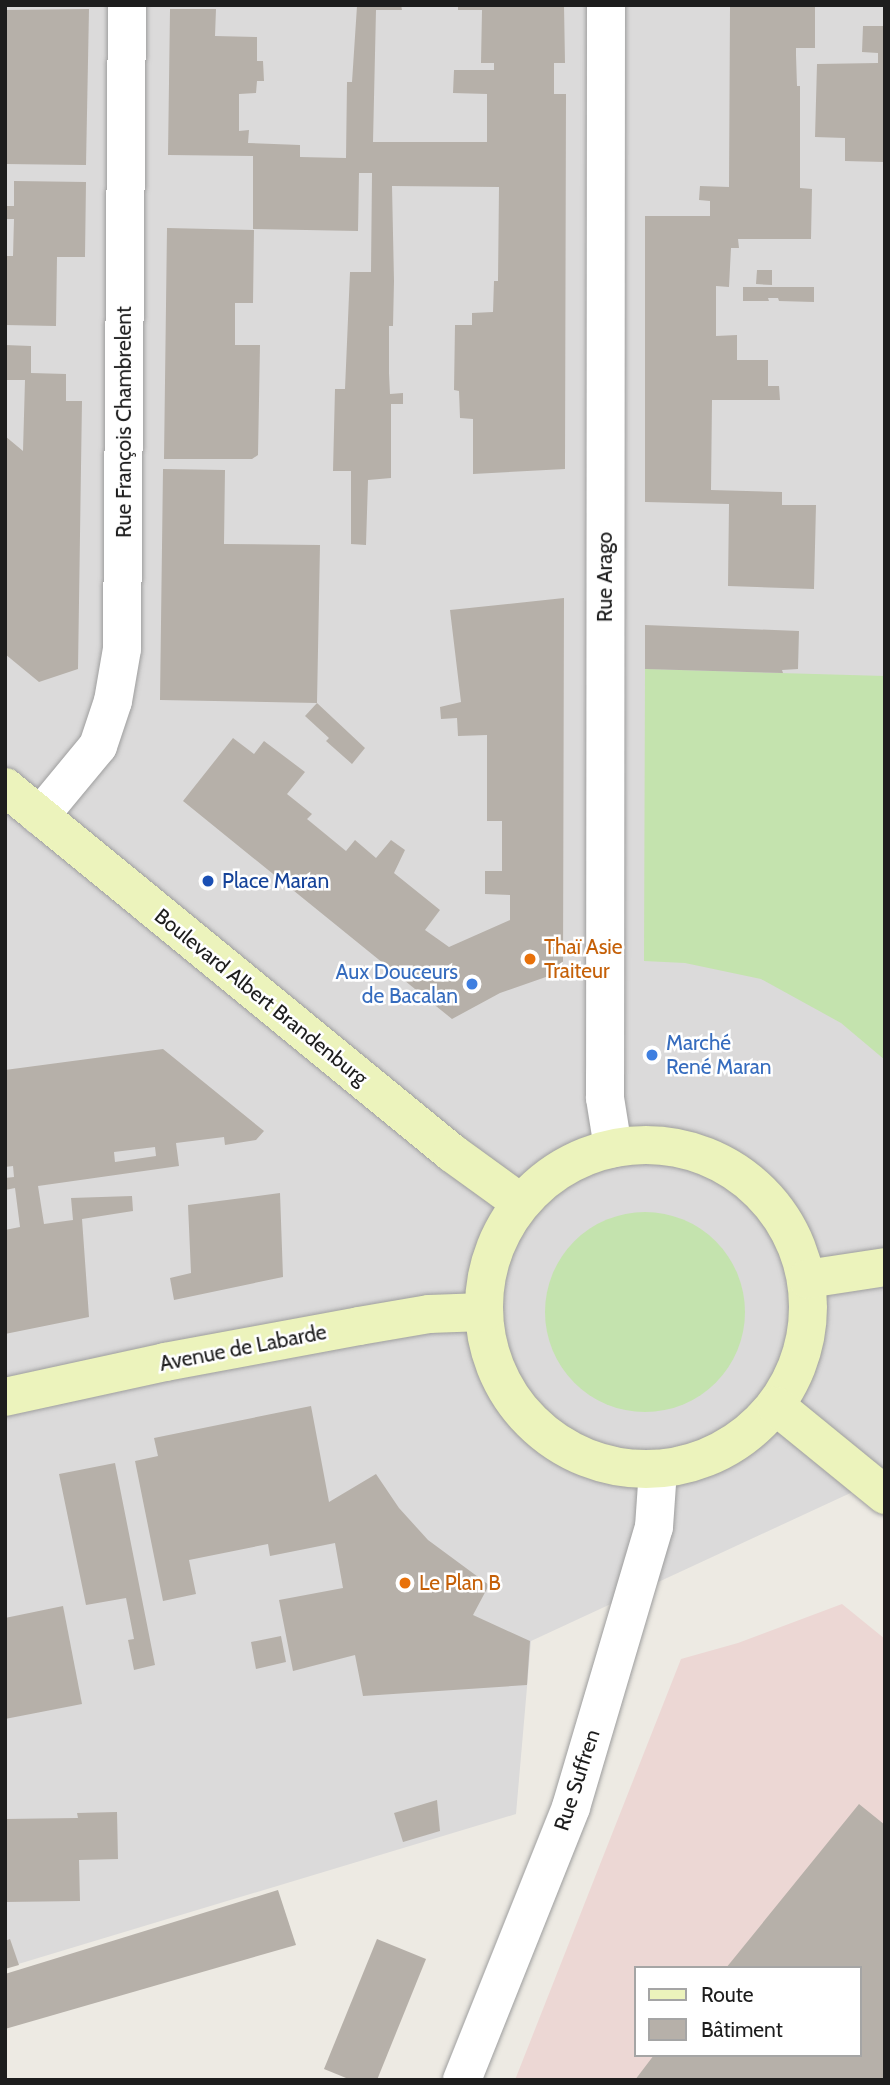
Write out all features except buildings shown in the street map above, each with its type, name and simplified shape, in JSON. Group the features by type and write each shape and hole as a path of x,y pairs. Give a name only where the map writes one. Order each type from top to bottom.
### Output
{"main road":[{"name":"Boulevard Albert Brandenburg","path":"5,788 452,1153 521,1203"},
{"path":"665,1145 715,1160 758,1189 789,1230 807,1279 809,1324 798,1367 776,1406 743,1438 704,1460 658,1470 606,1465 558,1444 519,1409 494,1363 484,1312 487,1273 496,1248 521,1203 563,1167 613,1147 665,1145"},
{"path":"807,1279 885,1267"},
{"name":"Avenue de Labarde","path":"5,1397 165,1362 371,1324 429,1314 484,1312"},
{"path":"776,1406 885,1495"}],"street":[{"name":"Rue François Chambrelent","path":"40,816 97,746 113,701 122,649 127,5"},
{"name":"Rue Arago","path":"606,5 605,1098 613,1147"},
{"name":"Rue Suffren","path":"462,2080 570,1807 654,1527 658,1470"}],"shaded area":[{"path":"5,5 885,5 885,1477 531,1641 516,1814 5,1968"},
{"path":"842,1604 885,1639 885,2080 515,2080 681,1659 738,1643"}],"green space":[{"path":"645,669 885,676 885,1060 841,1023 761,979 685,963 644,961"},
{"path":"645,1212 683,1220 716,1241 737,1274 745,1312 737,1350 716,1383 683,1404 645,1412 607,1404 574,1383 553,1350 545,1312 553,1274 574,1241 607,1220"}],"place":[{"name":"Place Maran","path":"208,881"},
{"name":"Thaï Asie Traiteur","path":"530,959"},
{"name":"Aux Douceurs de Bacalan","path":"472,984"},
{"name":"Marché René Maran","path":"652,1055"},
{"name":"Le Plan B","path":"405,1583"}]}
